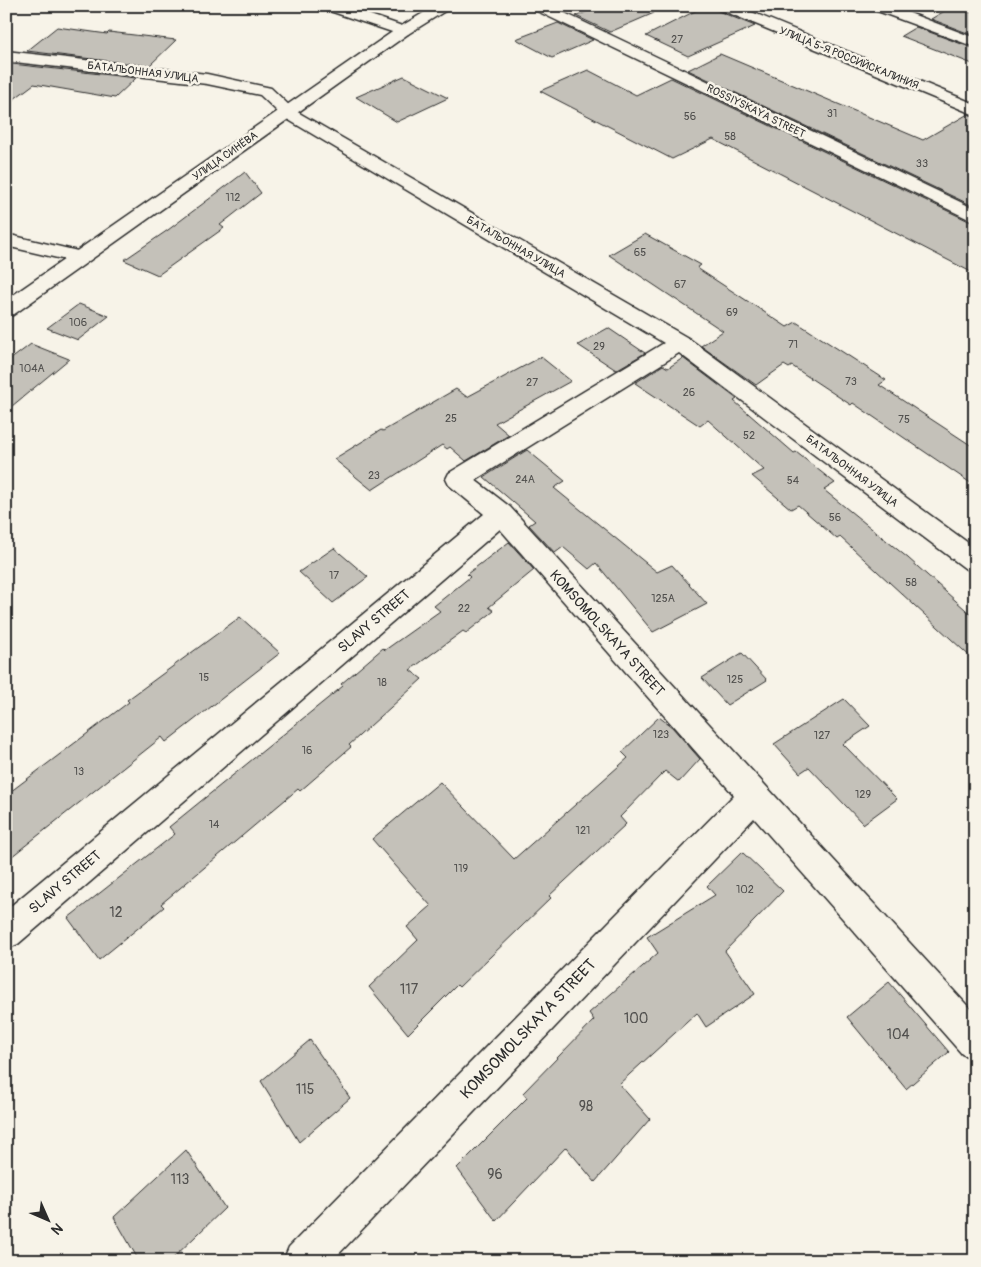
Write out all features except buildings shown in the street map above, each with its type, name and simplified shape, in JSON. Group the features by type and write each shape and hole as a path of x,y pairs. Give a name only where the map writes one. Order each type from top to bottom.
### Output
{"street":[{"path":"329,6 403,31"},
{"name":"УЛИЦА СИНЁВА","path":"6,310 403,31 446,6"},
{"name":"ROSSIYSKAYA STREET","path":"538,6 975,216"},
{"name":"УЛИЦА 5-Я РОССИЙСКАЛИНИЯ","path":"724,6 975,110"},
{"path":"877,6 975,43"},
{"name":"БАТАЛЬОННАЯ УЛИЦА","path":"6,56 207,79 265,91 288,113 680,343 975,562"},
{"path":"6,240 79,257"},
{"path":"501,514 458,479 680,343"},
{"name":"KOMSOMOLSKAYA STREET","path":"501,514 975,1041"},
{"name":"SLAVY STREET","path":"6,932 501,514"},
{"name":"KOMSOMOLSKAYA STREET","path":"303,1261 754,797"}]}
